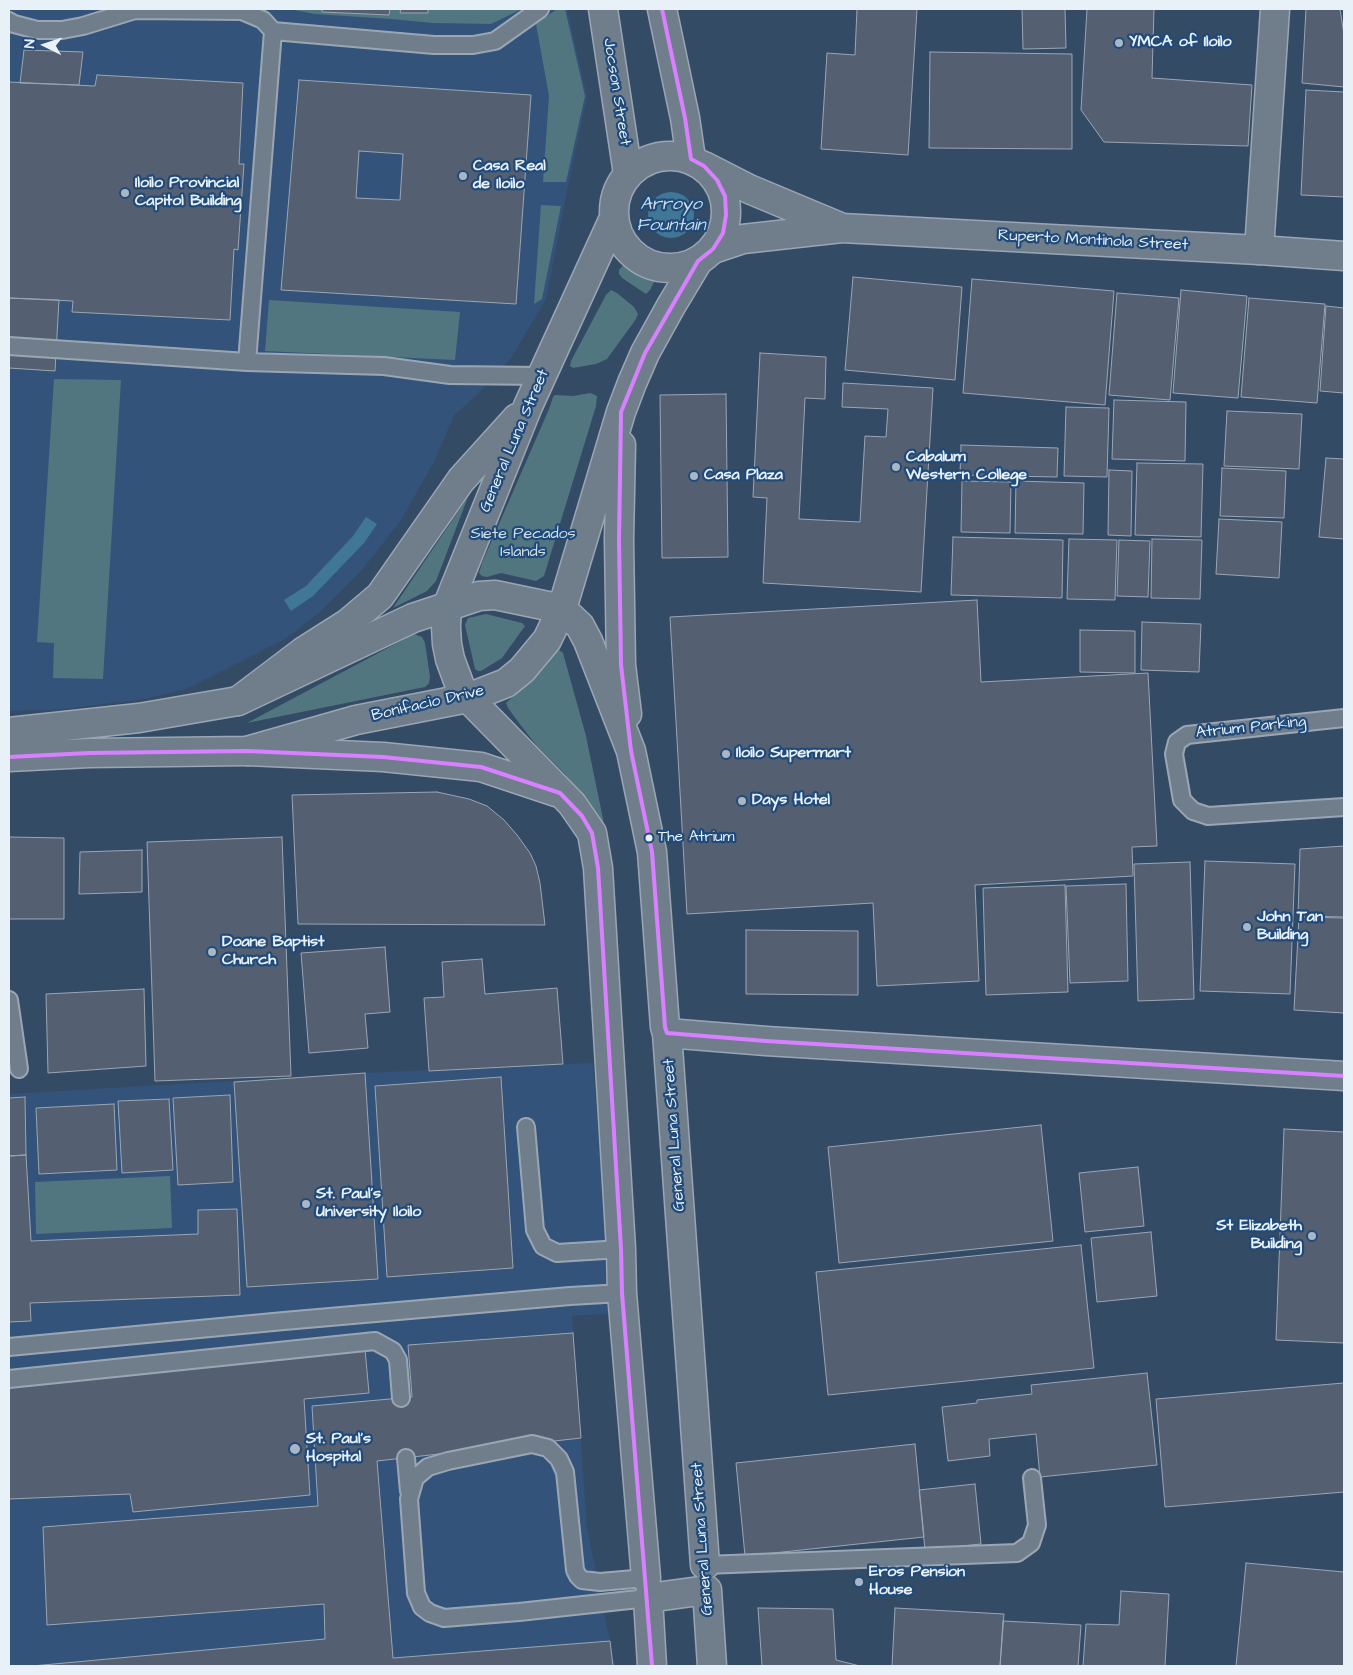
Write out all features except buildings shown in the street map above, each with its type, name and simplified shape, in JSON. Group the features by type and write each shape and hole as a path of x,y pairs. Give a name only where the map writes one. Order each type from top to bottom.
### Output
{"main road":[{"name":"Jocson Street","path":"603,9 628,174"},
{"path":"662,9 685,118 697,162"},
{"path":"1259,250 1275,9"},
{"path":"9,732 139,718 238,701 413,618 479,596 491,594 562,609 622,412 645,353 671,306 723,233 726,215 725,196 717,180 697,162 674,155 654,158 641,163 628,174 619,187 615,202 614,218 618,233 626,247 638,258 652,266 668,268 684,267 706,255"},
{"name":"Ruperto Montinola Street","path":"697,162 749,189 842,228"},
{"name":"General Luna Street","path":"614,218 528,406 447,607 447,644 450,660 460,686 468,698 572,804 592,833 598,868 622,1293 652,1666"},
{"name":"Ruperto Montinola Street","path":"706,255 743,240 773,234 842,228 1344,256"},
{"path":"238,701 304,651 348,624 380,596 460,480 528,406"},
{"path":"622,412 619,540 621,665 631,750"},
{"name":"General Luna Street","path":"562,609 574,619 584,633 631,750 652,852 665,1027 668,1033 712,1666"},
{"name":"Bonifacio Drive","path":"9,757 88,753 247,751 356,720 468,698 506,683 522,670 534,658 546,640 562,609"},
{"path":"247,751 383,757 481,767 560,793"},
{"path":"668,1033 766,1041 1344,1076"},
{"path":"647,1588 706,1578"}],"lane":[{"path":"96,21 112,9"},
{"path":"9,21 37,30 62,30 135,10 242,11 262,20 273,31 434,45 473,45 495,41 540,9"},
{"path":"247,362 273,31"},
{"path":"9,346 247,362 384,366 450,375 542,376"},
{"name":"Atrium Parking","path":"1344,718 1187,735 1177,742 1174,754 1182,800 1193,811 1208,816 1344,806"},
{"path":"9,1000 19,1069"},
{"path":"526,1127 535,1230 543,1246 557,1253 621,1249"},
{"path":"9,1347 323,1317 622,1293"},
{"path":"9,1379 375,1340 393,1351 398,1360 401,1398"},
{"path":"409,1499 415,1478 428,1468 448,1461 532,1444 548,1448 559,1459 565,1472 575,1570 578,1576 582,1580 647,1588"},
{"path":"406,1458 416,1593 422,1607 430,1613 444,1618 553,1608 647,1588"},
{"path":"706,1578 1017,1554 1031,1543 1037,1525 1032,1478"}],"shaded area":[{"path":"9,9 567,9 587,97 546,299 511,358 478,394 454,415 434,462 401,520 362,570 320,612 285,639 186,689 145,699 53,710 9,711"},
{"path":"593,1063 612,1313 572,1316 587,1528 615,1666 9,1666 9,1094 365,1073"}],"green space":[{"path":"289,9 522,9 491,24 433,23 315,14"},
{"path":"557,9 565,9 585,96 566,182 543,182 549,96 536,24"},
{"path":"541,205 561,206 542,299 534,304"},
{"path":"628,259 653,274 656,278 646,294 619,274 619,270"},
{"path":"611,290 634,307 638,314 636,319 607,359 596,364 573,368 570,366 571,361 606,295"},
{"path":"269,300 460,312 455,360 265,351"},
{"path":"54,379 121,380 103,679 53,678 54,643 37,642"},
{"name":"Siete Pecados Islands","path":"590,393 597,396 596,406 544,576 536,581 501,573 487,577 482,576 479,573 482,563 553,397 555,395 573,396"},
{"name":"Siete Pecados Islands","path":"468,497 436,581 427,591 393,608"},
{"path":"486,614 522,623 525,626 502,658 478,671 475,669 465,625 468,618"},
{"path":"414,634 422,637 425,643 430,677 429,683 425,687 247,723"},
{"path":"558,649 563,653 586,736 603,819 606,848 578,792 565,774 537,746 506,703 524,686 553,652"},
{"path":"170,1176 172,1228 36,1234 35,1182"}],"water":[{"name":"Arroyo Fountain","path":"666,192 676,192 690,202 694,215 690,228 684,234 676,238 666,238 652,228 648,220 648,210 658,196"},
{"path":"366,517 377,524 364,543 313,596 291,611 284,600 306,586 353,536"}],"transit line":[{"path":"662,9 685,118 691,159 704,166 717,180 725,196 726,215 723,233 713,249 698,261 645,353 621,412 619,540 621,665 631,751 652,852 667,1033 766,1041 1344,1076"},
{"path":"9,757 89,753 247,751 383,757 481,767 560,793 582,816 592,833 598,868 622,1293 652,1666"}],"place":[{"name":"YMCA of Iloilo","path":"1119,43"},
{"name":"Casa Real de Iloilo","path":"463,176"},
{"name":"Iloilo Provincial Capitol Building","path":"125,193"},
{"name":"Cabalum Western College","path":"896,467"},
{"name":"Casa Plaza","path":"694,476"},
{"name":"Iloilo Supermart","path":"726,754"},
{"name":"Days Hotel","path":"742,801"},
{"name":"The Atrium","path":"649,838"},
{"name":"John Tan Building","path":"1247,927"},
{"name":"Doane Baptist Church","path":"212,952"},
{"name":"St. Paul's University Iloilo","path":"306,1204"},
{"name":"St Elizabeth Building","path":"1312,1236"},
{"name":"St. Paul's Hospital","path":"295,1449"},
{"name":"Eros Pension House","path":"859,1582"}]}
